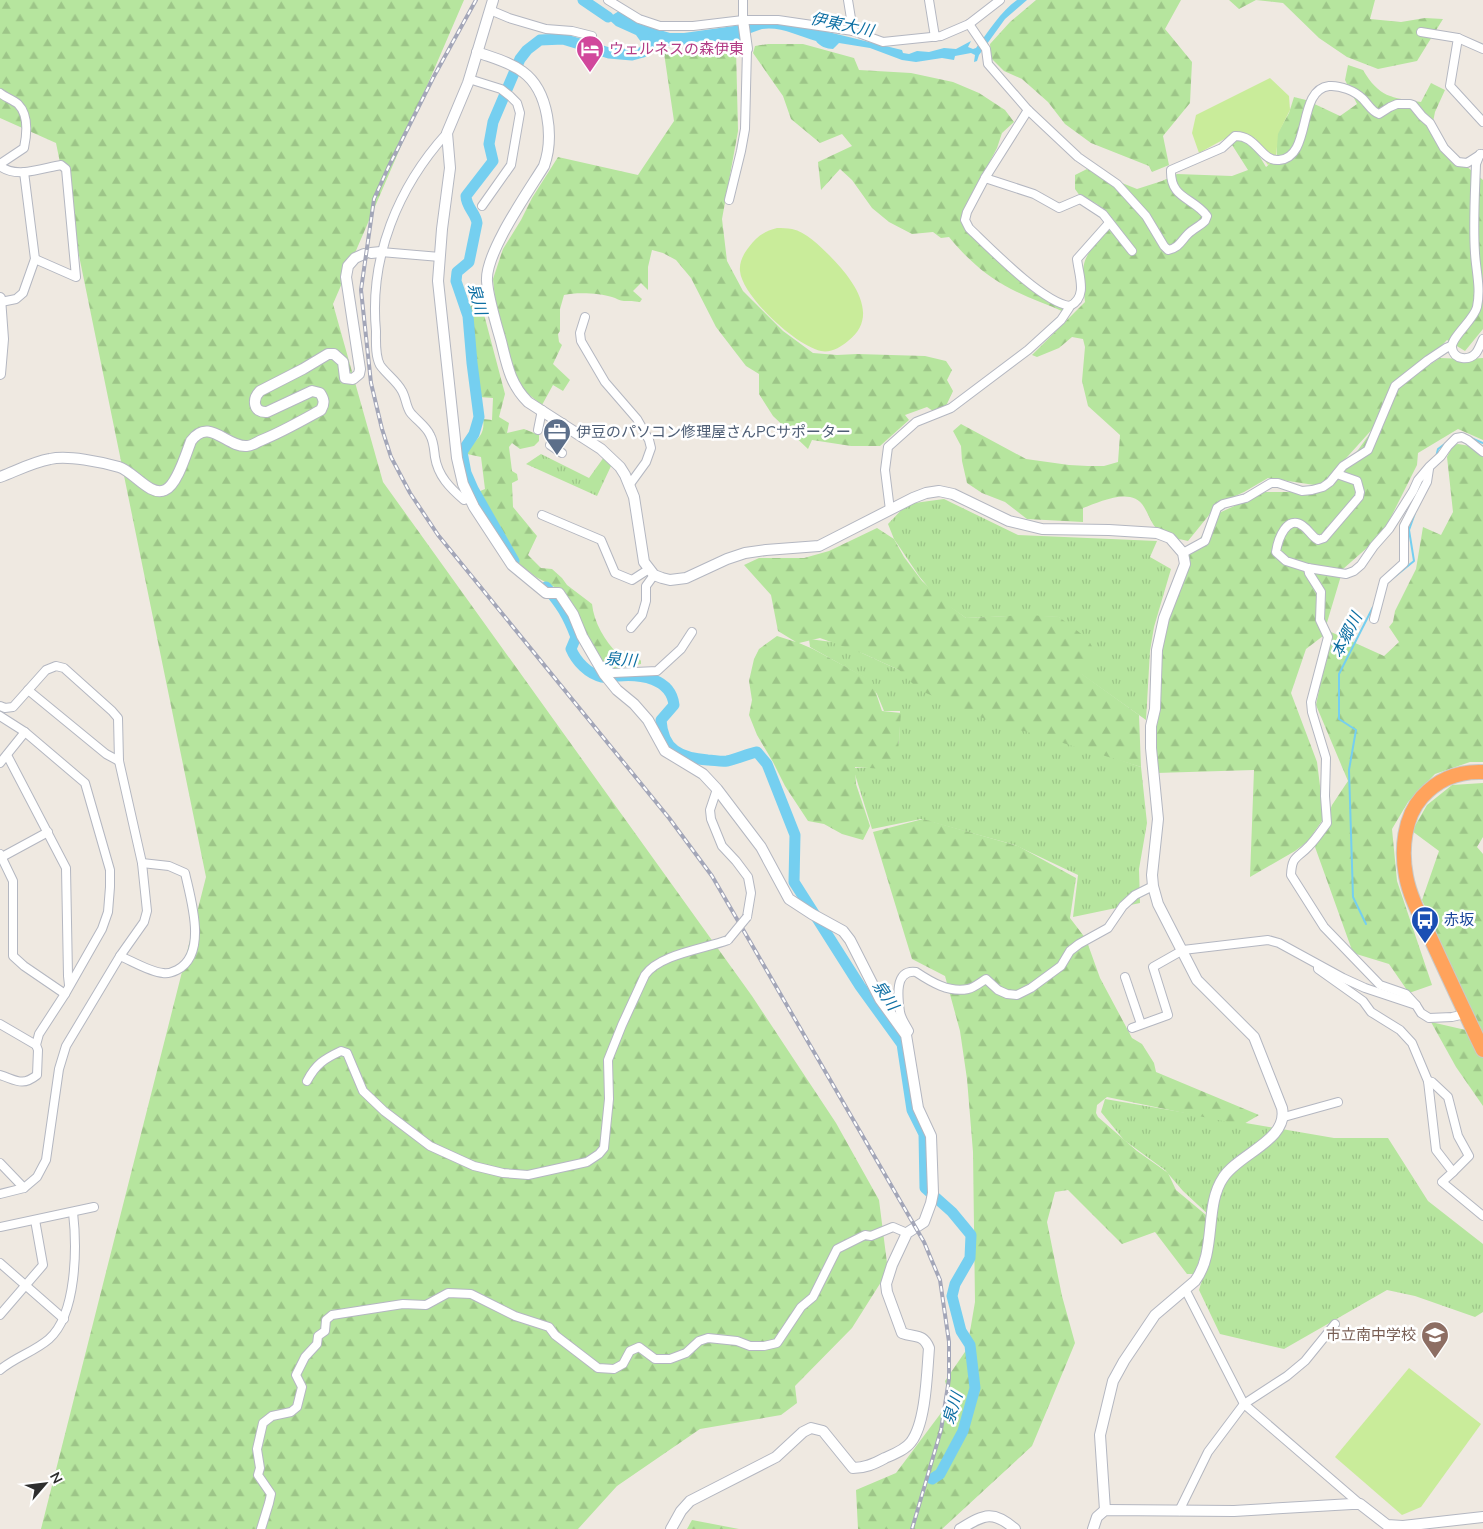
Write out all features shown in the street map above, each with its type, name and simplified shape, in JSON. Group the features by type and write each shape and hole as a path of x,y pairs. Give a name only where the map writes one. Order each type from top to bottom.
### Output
{"highway":[{"path":"1483,772 1467,773 1445,778 1430,787 1414,806 1405,840 1406,875 1410,892 1483,1050"}],"street":[{"path":"608,0 639,19 660,26 693,26 744,20 778,20 853,31 883,42 935,37 971,27 1000,0"},
{"path":"729,200 745,129 747,49 743,0"},
{"path":"848,0 853,31"},
{"path":"929,0 935,37"},
{"path":"372,253 419,167 447,133 469,79 491,5 509,18 546,29 572,31 592,36"},
{"path":"971,27 986,49 988,64 1028,110 1078,158 1117,184 1146,216 1168,250 1180,245 1188,234 1205,221 1207,216 1202,209 1178,194 1171,180 1171,170 1222,148 1235,136 1244,135 1269,158 1279,160 1289,156 1298,145 1310,100 1319,90 1327,86 1342,86 1362,97 1379,114 1397,104 1413,105 1430,123 1444,148 1458,162 1467,163 1482,152"},
{"path":"1421,32 1458,38 1483,49"},
{"path":"1458,38 1450,86 1483,122"},
{"path":"477,52 518,69 528,77 541,96 548,132 547,156 544,166 497,245 488,266 487,281 507,366 518,392 528,402 601,449 620,467 630,484 634,497 644,562 651,572 670,580 678,580 745,553 819,546 913,498 938,491 953,494 1009,521 1042,530 1109,530 1157,533 1170,538 1183,552 1185,564 1164,618 1157,650 1155,709 1151,726 1151,748 1158,819 1152,875 1153,886 1158,904 1197,980 1254,1037 1284,1116 1276,1132 1233,1166 1219,1183 1212,1212 1210,1236 1203,1268 1195,1281 1155,1315 1124,1361 1114,1381 1100,1434 1105,1510"},
{"path":"469,79 501,89 517,104 520,113 511,165 482,206"},
{"path":"0,93 18,105 27,128 24,148 0,165 9,172 24,172 61,165 66,169 76,277 36,259"},
{"path":"1028,110 966,212 965,220 969,228 1035,287 1066,306 1070,306 1076,303 1082,291 1077,259 1109,223"},
{"path":"447,133 450,168 438,281 457,458 463,484 470,498 512,566 546,593 559,593 573,614 582,636 604,674 617,690 634,704 648,720 666,751 703,774 717,790 761,847 789,899 842,931 850,940 880,999 906,1035"},
{"path":"1482,152 1476,164 1475,252 1479,286 1477,308 1471,320 1453,340 1451,346 1453,353 1459,358 1466,359 1475,354 1483,339"},
{"path":"0,374 3,339 1,300 16,299 23,294 36,259 24,172"},
{"path":"985,178 1034,194 1059,208 1080,200 1103,214 1132,251"},
{"path":"372,253 378,266 374,304 380,365 403,392 408,409 430,435 438,470 443,479 450,489 464,500 470,498"},
{"path":"0,477 52,458 91,460 122,468 150,489 159,492 173,484 195,435 202,432 211,432 220,435 228,442 248,446 279,433 321,410 324,404 323,398 320,393 312,391 267,412 261,412 257,410 254,401 260,391 328,354 334,354 342,362 346,378 353,379 359,374 355,330 346,277 348,266 355,258 372,253 440,257"},
{"path":"890,510 886,470 888,447 916,422 951,408 1020,356 1061,320 1069,308"},
{"path":"585,317 580,333 581,341 605,382 638,419 649,440 651,448 646,462 630,484"},
{"path":"1183,552 1205,541 1217,508 1222,504 1246,498 1271,483 1278,483 1302,491 1324,487 1343,466 1368,450 1394,386 1428,360 1451,346"},
{"path":"538,430 542,410"},
{"path":"562,453 550,445 563,423"},
{"path":"1337,474 1357,481 1360,492 1357,499 1324,538 1318,540 1312,536 1306,527 1296,522 1291,522 1287,525 1277,547 1276,552 1280,558 1308,568 1346,574 1354,571 1361,565 1389,529 1418,480 1456,438 1462,437 1468,440 1483,452"},
{"path":"1374,619 1384,581 1404,563 1404,526 1427,482 1429,466"},
{"path":"542,515 601,540 615,573 622,577 632,580 651,572"},
{"path":"1308,568 1321,592 1320,620 1328,637 1311,702 1312,712 1326,758 1325,796 1327,823 1308,847 1297,854 1291,876 1324,927 1380,985 1406,994 1421,1013 1429,1018 1452,1017 1465,1014"},
{"path":"631,628 642,615 646,600 646,586 651,572"},
{"path":"604,674 656,671 681,649 692,632"},
{"path":"0,706 5,708 13,707 46,670 56,666 64,668 118,718 119,761 142,864 147,911 144,922 120,956 66,1046 59,1069 46,1160 37,1176 24,1188 0,1194"},
{"path":"28,690 106,754 119,761"},
{"path":"0,716 25,732 85,783 110,870 108,912 102,929 65,994 39,1034 36,1045 38,1050 37,1075 31,1080 22,1083 0,1075"},
{"path":"0,762 25,732"},
{"path":"7,755 66,868 68,976 70,985"},
{"path":"307,1081 314,1067 341,1051 347,1053 363,1091 384,1111 430,1146 474,1166 503,1173 528,1175 587,1162 599,1154 604,1148 609,1099 608,1060 645,975 650,968 681,954 728,940 748,916 751,893 748,877 722,846 711,819 710,810 717,790"},
{"path":"48,832 0,856 13,880 13,956 24,966 65,994"},
{"path":"120,956 162,973 171,973 186,965 192,955 194,914 185,873 169,866 142,864"},
{"path":"671,1529 690,1500 776,1457 803,1432 811,1428 823,1431 853,1468 866,1467 901,1450 911,1443 918,1428 924,1400 929,1348 926,1341 920,1336 910,1336 902,1333 887,1292 886,1284 892,1265 907,1234 924,1222 931,1204 933,1181 931,1136 918,1108 906,1035 908,1031 900,1014 898,983 904,975 913,972 936,984 953,988 969,989 986,979 998,990 1007,994 1017,995 1050,976 1060,966 1070,951 1108,928 1123,906 1135,894 1153,886"},
{"path":"1132,1028 1168,1014 1153,967 1182,950 1268,940 1278,943 1364,988 1416,1005"},
{"path":"1318,964 1318,969 1363,1000 1370,1012 1400,1030 1412,1043 1428,1081 1436,1150 1453,1172"},
{"path":"1125,977 1141,1024"},
{"path":"0,1024 36,1045"},
{"path":"1428,1081 1432,1082 1450,1101 1458,1136 1469,1156 1442,1182 1483,1216"},
{"path":"1284,1116 1338,1102"},
{"path":"0,1163 24,1188"},
{"path":"0,1227 94,1207"},
{"path":"0,1370 44,1344 59,1330 67,1313 73,1283 73,1212"},
{"path":"0,1316 44,1265 35,1220"},
{"path":"261,1529 270,1503 271,1494 258,1475 260,1468 257,1450 263,1423 272,1416 291,1412 297,1407 302,1386 296,1376 305,1357 317,1344 318,1336 325,1331 326,1320 332,1316 403,1304 426,1305 448,1293 471,1294 515,1316 549,1327 555,1335 588,1362 598,1368 614,1369 623,1364 630,1351 639,1347 655,1359 670,1359 686,1354 699,1341 708,1338 737,1340 750,1346 764,1346 777,1343 801,1307 813,1297 837,1249 865,1235 871,1236 893,1227 907,1234"},
{"path":"0,1263 24,1286 64,1319"},
{"path":"1185,1289 1244,1404 1388,1528 1483,1518"},
{"path":"1179,1511 1208,1452 1244,1404 1287,1376 1305,1361 1335,1324"},
{"path":"1093,1529 1097,1517 1105,1510 1243,1511 1360,1504"},
{"path":"960,1529 980,1518 997,1516 1015,1529"}],"green space":[{"path":"0,0 464,0 333,304 383,482 752,996 836,1123 879,1200 888,1271 852,1328 795,1386 797,1403 781,1415 700,1429 617,1486 578,1529 41,1529 206,877 56,143 0,118"},
{"path":"1036,0 1181,0 1165,29 1192,62 1190,103 1163,136 1169,165 1152,172 1149,166 1091,143 1065,124 1048,102 1022,79 1004,71 991,58 990,44 1010,22"},
{"path":"1229,0 1256,0 1239,9"},
{"path":"1256,0 1375,0 1370,19 1401,22 1425,18 1443,19 1417,61 1378,69 1347,57 1319,38 1283,3"},
{"path":"803,44 854,58 859,70 911,73 953,82 979,93 1005,110 1014,122 1002,133 997,148 964,211 967,229 1065,308 1064,312 1017,292 993,279 969,259 949,237 941,238 933,232 912,234 889,222 872,208 852,180 840,169 821,190 818,162 852,146 842,134 820,143 791,119 783,96 753,53 755,46"},
{"path":"696,48 736,48 738,131 722,219 727,261 743,291 783,331 813,353 925,356 946,361 952,370 947,380 953,391 946,406 933,411 927,407 905,415 909,420 880,446 851,446 812,440 808,449 773,416 759,394 759,374 746,366 716,327 691,278 676,260 652,250 648,267 648,290 641,283 633,291 642,299 640,302 622,301 595,294 575,293 564,295 560,309 560,331 558,334 559,342 562,345 553,364 570,380 563,391 553,385 542,405 523,390 511,365 495,299 493,279 503,249 532,198 558,157 638,175 674,121 664,53"},
{"path":"1348,65 1363,70 1380,91 1394,97 1421,102 1431,83 1445,90 1435,112 1431,132 1455,157 1483,180 1483,329 1465,351 1447,340 1430,358 1399,385 1440,358 1483,358 1483,440 1458,429 1418,453 1417,465 1386,527 1368,547 1343,569 1323,636 1306,649 1291,693 1317,762 1324,818 1308,841 1295,851 1250,877 1254,770 1156,773 1150,760 1160,709 1162,640 1186,557 1219,513 1265,492 1321,492 1345,468 1376,425 1321,486 1268,478 1218,504 1188,541 1161,533 1153,524 1144,507 1132,497 1115,497 1083,508 1083,522 1027,519 1005,502 982,493 967,483 961,446 953,431 961,424 1026,459 1088,466 1104,466 1118,462 1120,435 1088,406 1082,381 1085,347 1083,339 1072,337 1059,348 1037,357 1032,355 1085,302 1083,269 1085,262 1092,248 1109,230 1107,216 1097,204 1080,196 1075,189 1075,175 1087,169 1137,189 1177,174 1232,176 1248,170 1227,137 1240,131 1255,139 1257,152 1266,167 1277,158 1277,134 1289,113 1294,97 1306,100 1340,116 1357,104 1345,80"},
{"path":"1270,78 1289,96 1290,110 1278,134 1276,159 1268,165 1259,153 1256,139 1239,131 1199,153 1192,133 1196,115"},
{"path":"777,228 788,228 812,239 838,264 854,285 863,308 862,320 858,331 839,347 828,351 821,351 798,340 760,306 743,281 740,268 745,252 758,237 765,232"},
{"path":"481,303 505,394 499,417 509,423 507,433 524,429 539,435 539,441 534,446 520,449 512,443 509,447 512,471 517,474 518,480 512,483 513,507 537,536 528,555 541,568 552,569 567,585 592,604 598,625 613,649 618,654 635,652 641,664 613,669 606,667 558,589 536,577 518,563 478,492 485,489 481,457 467,454 483,430 483,419 492,420 493,398 479,397 471,318 467,307"},
{"path":"1453,445 1470,446 1483,456 1483,762 1470,762 1435,774 1408,802 1392,829 1397,881 1432,985 1409,993 1389,964 1353,953 1315,847 1332,805 1348,781 1316,705 1331,632 1384,656 1399,642 1389,627 1393,622 1395,611 1416,569 1423,527 1441,535 1453,512 1447,457"},
{"path":"541,454 589,478 604,457 611,466 597,496 526,464"},
{"path":"944,499 1018,535 1157,541 1150,557 1171,569 1154,627 1150,651 1146,720 1077,671 1059,617 966,618 937,598 919,576 894,539 888,524 907,504"},
{"path":"877,528 894,539 904,557 922,581 947,604 966,618 1029,615 1059,617 1088,639 1096,654 1082,674 1139,715 1141,767 1024,731 1002,728 919,690 899,670 864,654 820,638 799,643 872,681 882,711 901,713 898,752 893,765 883,769 855,767 856,784 870,826 863,840 842,834 824,824 808,821 785,786 757,735 749,715 752,700 749,681 754,659 759,649 777,636 796,642 778,631 771,595 744,565 759,558 804,558 829,551"},
{"path":"809,639 840,643 899,670 952,703 1141,767 1147,823 1139,869 1140,903 1073,917 1078,875 1015,845 921,819 872,829 853,768 881,767 899,743 900,711 884,711 877,694 867,679 810,647"},
{"path":"1483,783 1483,837 1477,847 1483,854 1483,1033 1463,993 1422,900 1439,851 1412,831 1427,805 1452,785"},
{"path":"923,819 1018,846 1076,878 1070,918 1086,939 1100,978 1132,1038 1142,1044 1154,1063 1156,1072 1259,1115 1242,1125 1107,1097 1097,1105 1096,1113 1098,1117 1137,1151 1168,1173 1176,1190 1206,1215 1205,1240 1195,1274 1187,1274 1155,1232 1122,1244 1068,1190 1055,1192 1047,1222 1062,1296 1075,1343 1032,1446 942,1529 858,1529 856,1490 896,1473 956,1393 947,1388 945,1381 967,1349 975,1302 973,1152 967,1079 960,1031 945,976 912,959 873,832"},
{"path":"1431,1022 1483,1034 1483,1106 1456,1067"},
{"path":"1105,1099 1334,1138 1388,1138 1428,1201 1483,1244 1483,1312 1475,1317 1415,1296 1387,1290 1284,1349 1220,1334 1199,1290 1212,1248 1212,1218 1183,1191 1165,1170 1124,1140 1101,1112"},
{"path":"1409,1368 1481,1424 1421,1507 1402,1515 1335,1457"},
{"path":"692,1520 739,1529 687,1529"}],"water":[{"path":"1017,0 1027,0 1005,19 979,55 977,61 974,62 975,55 971,53 955,56 954,60 942,58 916,62 902,60 870,48 839,43 831,49 796,34 769,28 743,36 740,40 721,43 710,40 680,46 654,46 641,42 636,35 616,26 593,5 611,16 619,11 640,24 670,33 684,33 741,25 783,25 820,30 902,50 903,53 909,54 917,51 929,52 944,48 956,49 971,41 968,47 976,48 1000,16"}],"waterway":[{"name":"伊東大川","path":"583,0 608,17"},
{"name":"泉川","path":"514,561 473,489 466,473 462,452 474,434 479,417 468,316 456,281 457,272 469,262 477,223 466,200 466,196 493,161 489,144 493,122 520,59 527,50 540,40 563,39 609,53 632,55 643,52 654,37"},
{"name":"本郷川","path":"1471,438 1483,443"},
{"name":"本郷川","path":"1436,457 1438,449 1446,443"},
{"name":"本郷川","path":"1388,582 1414,561 1409,530 1415,513"},
{"name":"泉川","path":"546,587 567,616 576,637 571,649 579,662 587,670 604,678 616,676 645,677 661,683 667,689 672,696 674,705 661,720 662,730 665,739 675,750 689,757 722,761 757,752 767,764 795,835 794,882 860,986 902,1044 912,1110 924,1134 925,1188 952,1212 971,1235 970,1258 955,1284 952,1296 961,1331 970,1345 975,1388 963,1431 940,1474 932,1479"},
{"name":"本郷川","path":"1366,924 1353,897 1349,770 1356,730 1339,719 1339,674 1373,607"}],"railway":[{"path":"476,0 433,78 374,199 361,290 371,383 382,429 391,457 410,493 438,535 669,818 712,876 924,1242 940,1280 949,1342 949,1379 941,1430 912,1529"}],"place":[{"name":"ウェルネスの森伊東","path":"590,73"},
{"name":"伊豆のパソコン修理屋さんPCサポーター","path":"557,456"},
{"name":"赤坂","path":"1425,944"},
{"name":"市立南中学校","path":"1435,1359"}]}
